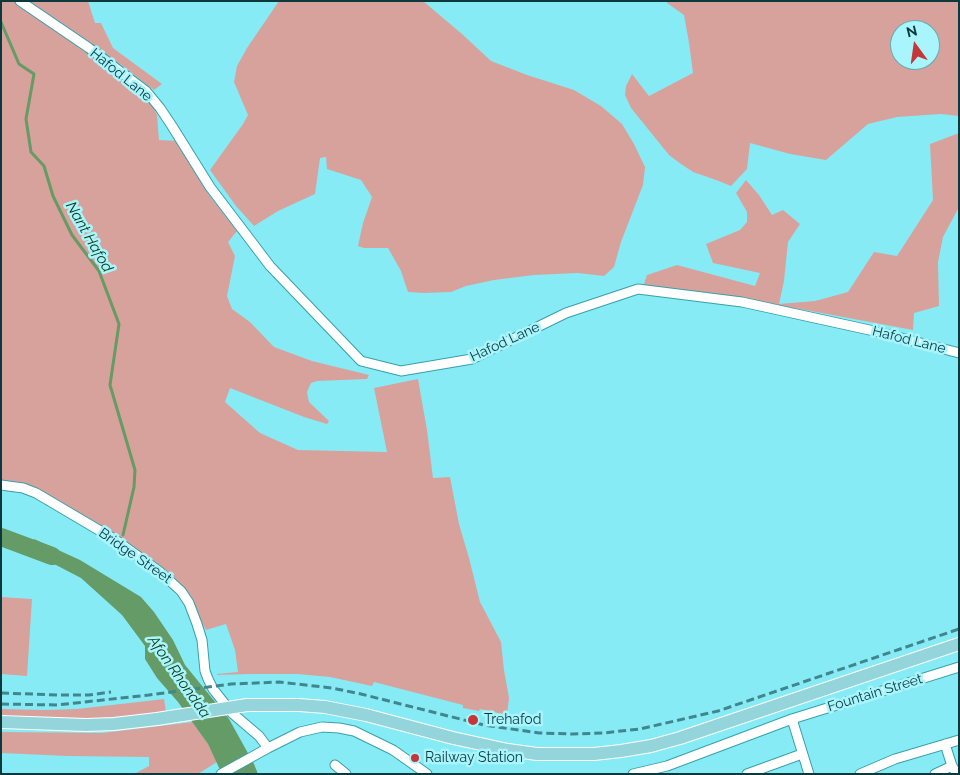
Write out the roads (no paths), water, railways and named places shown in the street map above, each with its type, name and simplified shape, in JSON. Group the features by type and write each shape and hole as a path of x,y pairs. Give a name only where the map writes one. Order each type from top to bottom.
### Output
{"main road":[{"path":"1,722 114,724 246,706 299,704 366,715 453,738 508,750 537,754 594,754 651,746 680,738 959,644"}],"street":[{"name":"Hafod Lane","path":"20,1 89,48 146,92 160,108 210,187 270,266 361,361 401,371 472,359 566,313 638,289 742,302 874,331 959,353"},
{"name":"Bridge Street","path":"1,484 23,488 36,493 114,539 170,580 189,603 202,640 206,671 213,689 232,713 258,736 268,748"},
{"name":"Fountain Street","path":"633,774 667,766 792,719 959,667"},
{"path":"792,719 810,774"},
{"path":"222,774 252,756 300,732 322,727 354,731 393,750 427,774"},
{"path":"860,774 896,759 959,740"},
{"path":"935,774 955,770 945,744"},
{"path":"747,774 802,754"},
{"path":"335,765 346,774"}],"water":[{"path":"34,539 80,560 141,597 173,640 185,665 229,719 258,774 222,774 208,744 178,702 157,678 145,659 145,646 122,615 81,578 28,553"}],"waterway":[{"name":"Nant Hafod","path":"1,22 19,64 34,74 26,119 31,152 44,166 53,196 72,235 99,271 119,324 110,385 135,470 134,487 123,535"},
{"name":"Afon Rhondda","path":"1,537 52,556"}],"railway":[{"path":"1,704 57,705 231,684 279,682 332,688 361,694 484,725 539,733 603,733 640,729 718,711 959,629"},
{"path":"1,693 89,695 111,692"}],"place":[{"name":"Trehafod","path":"473,720"},
{"name":"Railway Station","path":"415,758"}]}
